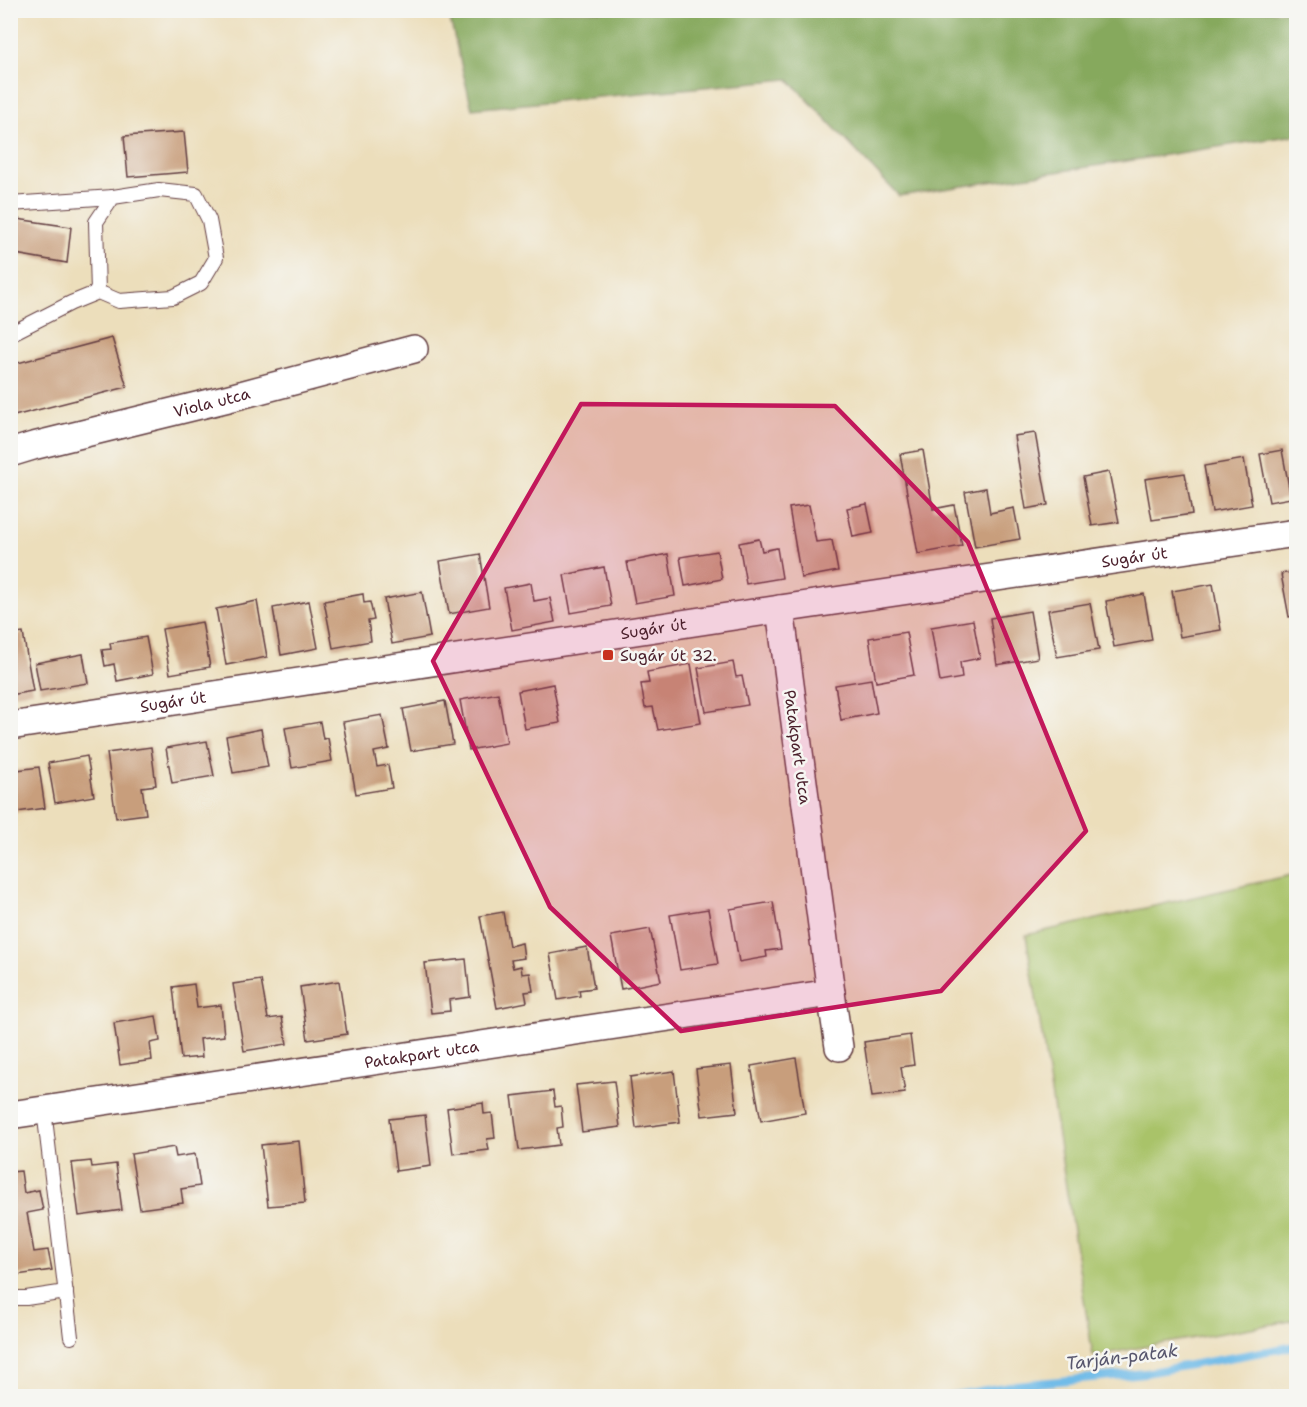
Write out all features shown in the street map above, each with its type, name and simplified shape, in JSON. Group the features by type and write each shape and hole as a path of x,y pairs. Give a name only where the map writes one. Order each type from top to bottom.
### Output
{"street":[{"name":"Viola utca","path":"10,453 414,349"},
{"name":"Sugár út","path":"10,726 1296,533"},
{"name":"Patakpart utca","path":"780,609 839,1047"},
{"name":"Patakpart utca","path":"10,1115 831,993"}],"lane":[{"path":"10,204 113,197 159,190 196,195 209,220 216,258 201,283 173,297 120,301 98,292 10,334"},
{"path":"98,292 96,222 113,197"},
{"path":"44,1110 71,1337"},
{"path":"10,1298 66,1292"}],"highlighted area":[{"path":"581,404 835,406 968,542 1086,831 941,991 681,1031 550,907 433,661"}],"green space":[{"path":"448,11 1296,11 1296,135 899,196 788,79 472,109"},
{"path":"1296,874 1296,1320 1093,1356 1026,935"}],"building":[{"path":"184,132 188,172 128,177 124,136"},
{"path":"10,218 71,227 67,263 10,253"},
{"path":"112,338 127,387 10,417 10,365"},
{"path":"1035,433 1048,505 1026,509 1014,436"},
{"path":"923,450 933,509 954,505 962,546 918,554 900,454"},
{"path":"1282,450 1291,498 1269,502 1260,454"},
{"path":"1244,459 1252,505 1212,512 1204,466"},
{"path":"1109,472 1119,522 1092,526 1083,477"},
{"path":"1185,473 1192,514 1152,520 1145,479"},
{"path":"986,488 990,513 1014,508 1020,539 975,547 965,492"},
{"path":"867,504 873,533 853,537 847,508"},
{"path":"809,505 816,542 832,540 838,571 801,578 789,508"},
{"path":"759,539 762,551 777,548 782,578 746,584 739,543"},
{"path":"717,551 722,579 685,586 680,557"},
{"path":"480,554 489,607 449,614 440,561"},
{"path":"668,554 675,596 635,603 627,562"},
{"path":"604,567 611,606 571,613 564,575"},
{"path":"1296,571 1296,616 1289,617 1281,574"},
{"path":"531,583 534,601 550,598 555,622 512,630 504,588"},
{"path":"1213,584 1221,630 1180,637 1172,591"},
{"path":"422,592 430,637 392,644 384,599"},
{"path":"363,594 364,603 370,602 374,620 368,621 371,641 333,648 324,601"},
{"path":"1144,594 1152,640 1114,647 1106,601"},
{"path":"257,601 267,657 226,665 216,609"},
{"path":"309,601 318,648 281,655 273,608"},
{"path":"1090,603 1099,650 1057,657 1048,610"},
{"path":"1030,611 1038,658 997,665 990,618"},
{"path":"973,620 980,658 960,662 962,678 940,682 931,627"},
{"path":"202,622 210,667 170,674 162,629"},
{"path":"906,632 914,675 876,682 869,638"},
{"path":"23,633 33,691 10,695 10,635"},
{"path":"146,637 153,674 117,681 114,664 105,666 102,650 111,649 110,643"},
{"path":"83,654 88,683 40,691 35,663"},
{"path":"733,662 736,677 742,676 748,705 706,712 698,668"},
{"path":"691,664 701,723 658,730 653,707 645,708 641,684 649,683 647,672"},
{"path":"871,679 877,713 841,720 835,685"},
{"path":"553,684 560,723 525,729 518,691"},
{"path":"498,693 507,743 469,750 460,700"},
{"path":"445,701 453,744 411,751 403,709"},
{"path":"382,715 389,749 374,752 377,767 388,765 392,788 356,794 343,722"},
{"path":"320,722 323,739 328,738 332,761 292,768 285,728"},
{"path":"261,729 268,767 233,773 226,736"},
{"path":"207,741 214,776 172,783 166,748"},
{"path":"151,747 156,785 142,787 146,814 116,818 107,753"},
{"path":"87,756 94,796 55,803 48,763"},
{"path":"39,767 45,808 10,813 10,771"},
{"path":"773,902 781,949 766,951 767,957 739,962 730,909"},
{"path":"708,909 718,964 680,970 670,915"},
{"path":"503,912 509,946 522,943 524,958 511,960 513,968 521,966 522,974 530,973 533,991 525,992 527,1002 497,1008 480,916"},
{"path":"650,929 661,981 621,989 611,936"},
{"path":"587,947 594,988 579,990 580,996 558,1000 550,954"},
{"path":"466,959 470,997 449,1000 450,1011 431,1013 425,963"},
{"path":"261,980 268,1019 282,1017 287,1044 244,1051 233,984"},
{"path":"339,981 347,1034 308,1040 300,987"},
{"path":"194,984 197,1008 221,1005 224,1036 200,1039 202,1057 181,1059 173,987"},
{"path":"156,1016 160,1041 150,1043 152,1060 120,1065 114,1023"},
{"path":"910,1035 914,1065 901,1067 905,1093 872,1097 864,1042"},
{"path":"796,1058 805,1113 761,1121 751,1066"},
{"path":"731,1065 737,1112 702,1116 696,1069"},
{"path":"674,1071 680,1122 636,1128 630,1077"},
{"path":"614,1081 620,1127 582,1132 576,1085"},
{"path":"553,1091 555,1107 561,1106 563,1127 557,1128 559,1145 519,1150 512,1096"},
{"path":"483,1103 484,1114 492,1113 495,1138 487,1139 489,1150 453,1154 447,1108"},
{"path":"425,1115 431,1166 396,1171 389,1119"},
{"path":"299,1141 305,1203 268,1206 261,1145"},
{"path":"174,1147 176,1157 195,1154 200,1186 181,1189 183,1203 140,1209 131,1154"},
{"path":"91,1161 92,1167 116,1164 122,1210 79,1216 72,1163"},
{"path":"21,1171 24,1193 39,1190 43,1210 27,1213 34,1252 48,1250 52,1270 10,1276 10,1172"}],"waterway":[{"name":"Tarján-patak","path":"950,1396 1016,1385 1145,1373 1296,1346"}],"place":[{"name":"Sugár út 32.","path":"608,655"}]}
